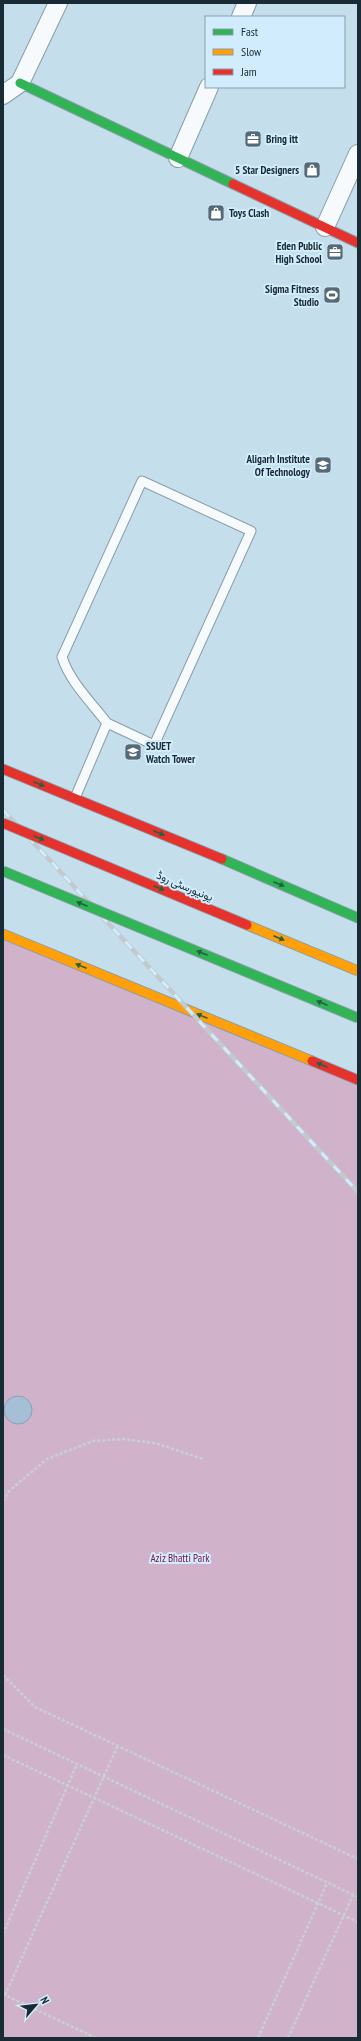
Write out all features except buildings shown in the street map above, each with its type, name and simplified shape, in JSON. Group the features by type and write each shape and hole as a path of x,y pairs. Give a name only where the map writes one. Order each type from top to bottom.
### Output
{"street":[{"path":"3,95 20,83 58,3"},
{"path":"241,16 247,3"},
{"path":"20,83 358,243"},
{"path":"178,158 209,88"},
{"path":"325,227 358,154"},
{"path":"3,769 196,848 358,918"},
{"name":"یونیورسٹی روڈ","path":"3,823 358,971"},
{"path":"3,871 358,1018"},
{"path":"3,934 358,1080"}],"lane":[{"path":"142,481 251,531 154,745 107,723 72,679 66,669 62,657 142,481"},
{"path":"75,799 107,723"}],"path":[{"path":"3,1501 9,1491 47,1459 92,1441 123,1439 155,1444 203,1459"},
{"path":"3,1675 35,1707 358,1859"},
{"path":"3,1729 358,1897"},
{"path":"96,2038 4,1994 118,1745"},
{"path":"3,1754 358,1922"},
{"path":"3,1934 77,1764"},
{"path":"258,2038 327,1882"},
{"path":"288,2038 353,1895"}],"green space":[{"name":"Aziz Bhatti Park","path":"3,932 358,1078 358,2038 3,2038"}],"railway":[{"path":"3,810 358,1192"}],"traffic: fast":[{"path":"20,83 233,184"},
{"path":"222,859 358,918"},
{"path":"3,871 358,1018"}],"traffic: slow":[{"path":"247,925 358,971"},
{"path":"3,934 312,1061"}],"traffic: jam":[{"path":"233,184 358,243"},
{"path":"3,769 222,859"},
{"path":"3,823 247,925"},
{"path":"312,1061 358,1080"}],"place":[{"name":"Bring itt","path":"253,139"},
{"name":"5 Star Designers","path":"312,170"},
{"name":"Toys Clash","path":"216,213"},
{"name":"Eden Public High School","path":"335,252"},
{"name":"Sigma Fitness Studio","path":"332,295"},
{"name":"Aligarh Institute Of Technology","path":"323,465"},
{"name":"SSUET Watch Tower","path":"133,752"}]}
